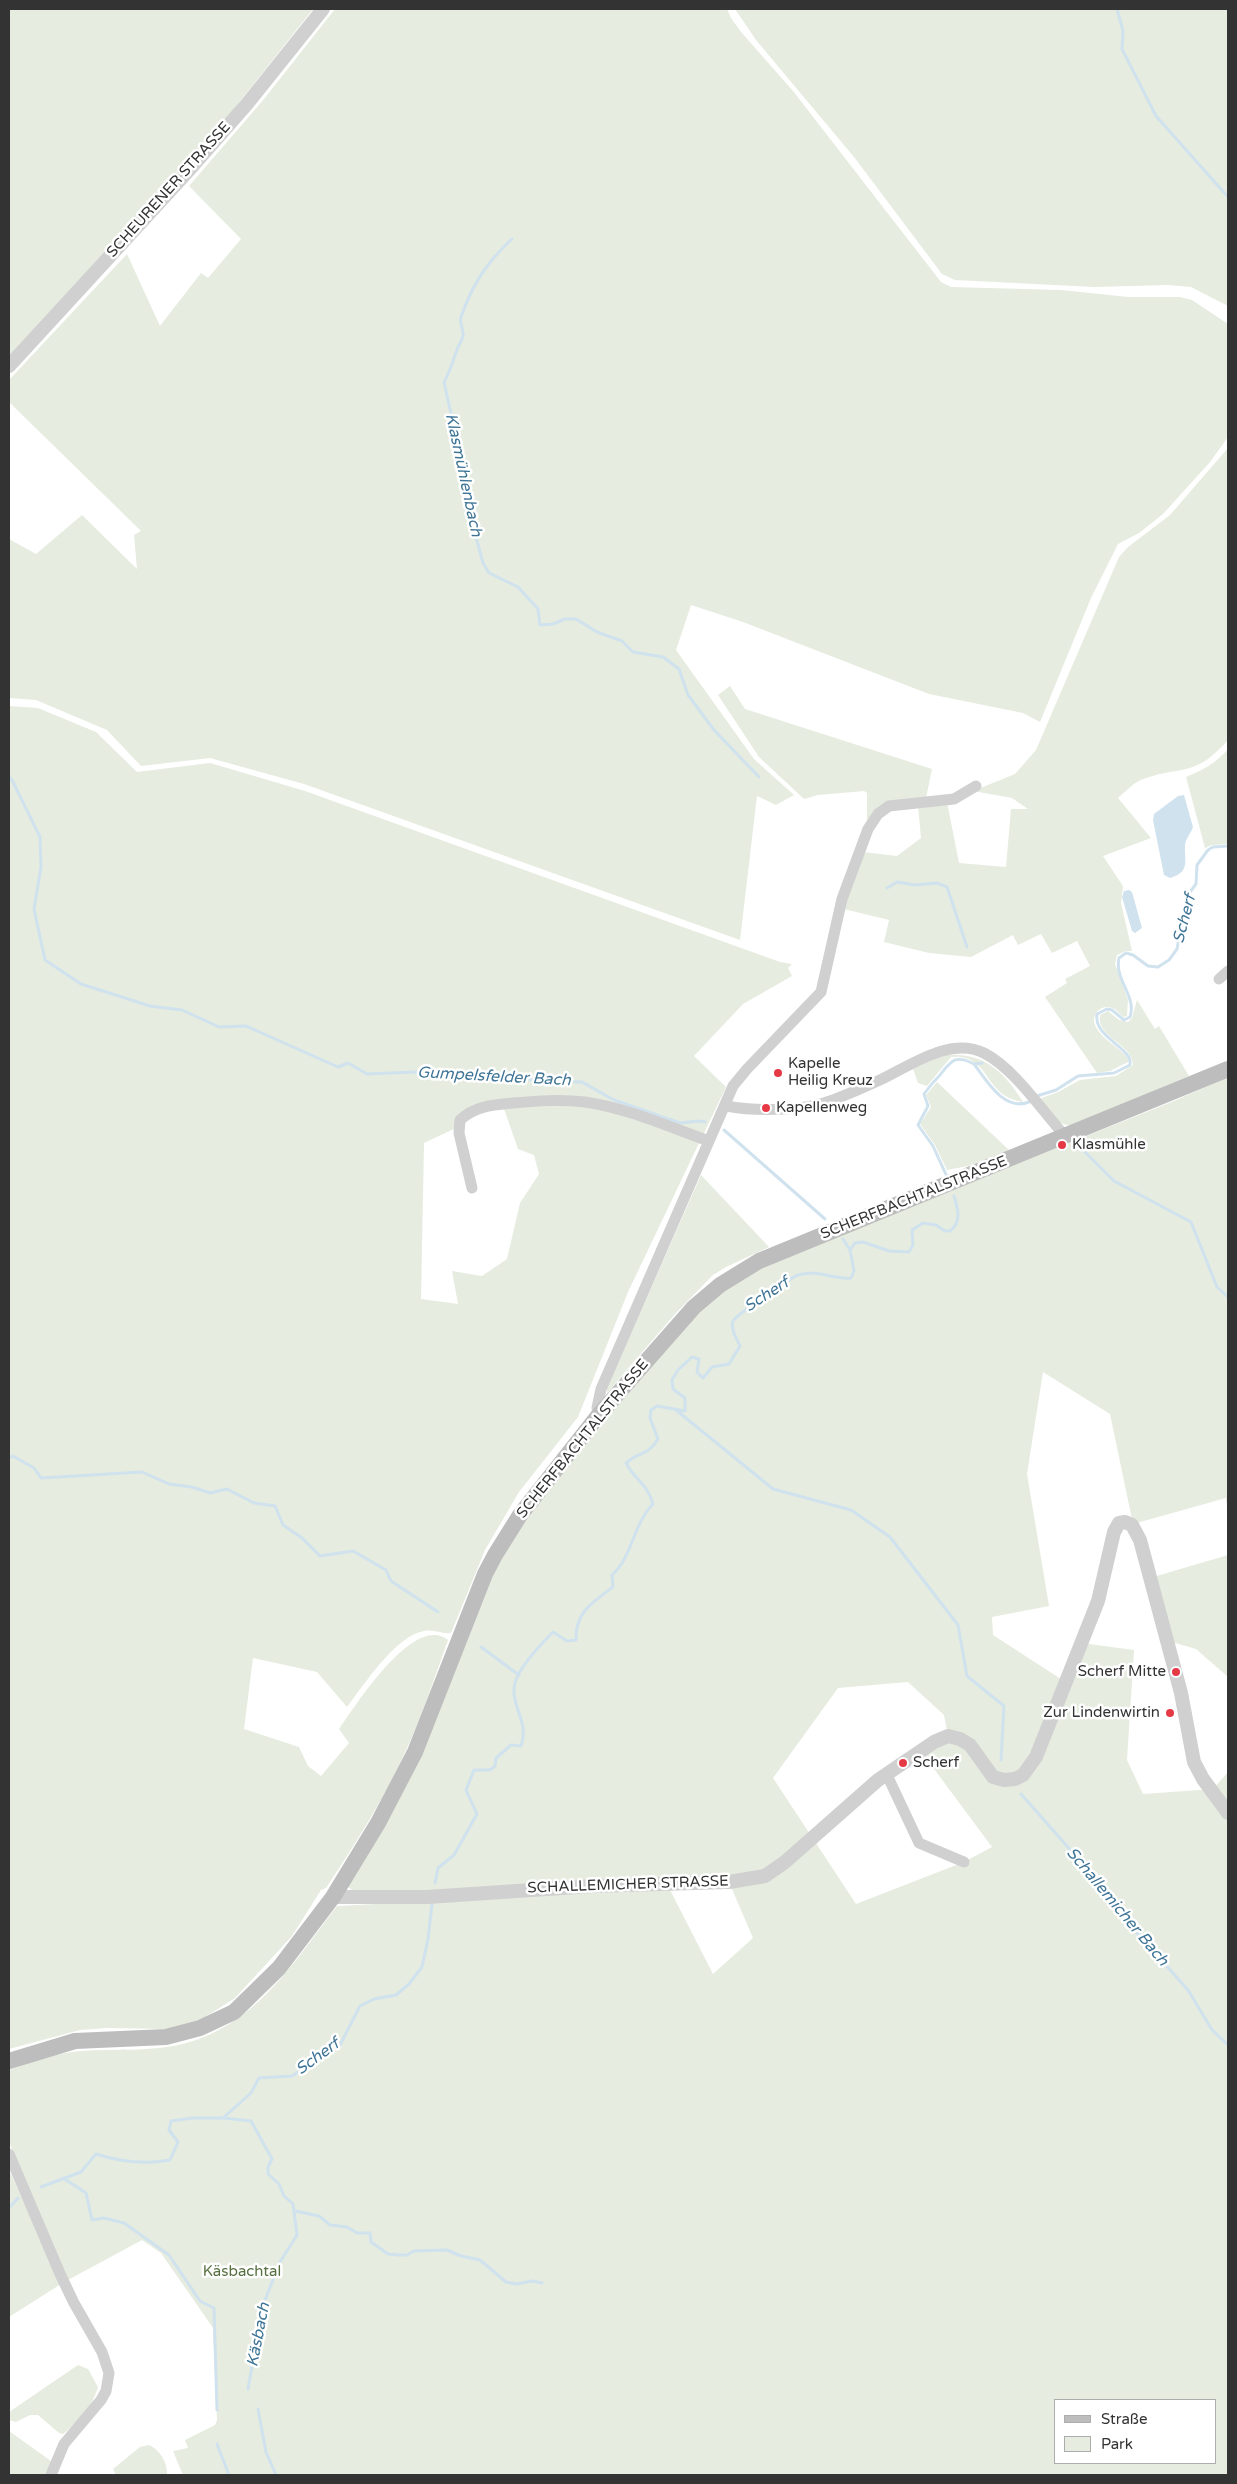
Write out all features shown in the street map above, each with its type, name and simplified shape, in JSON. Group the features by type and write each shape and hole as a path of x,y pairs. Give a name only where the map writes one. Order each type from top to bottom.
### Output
{"main road":[{"name":"SCHERFBACHTALSTRASSE","path":"9,2061 76,2041 166,2037 200,2028 234,2012 279,1968 333,1898 407,1770 494,1555 538,1491 598,1416 694,1307 738,1272 768,1257 1066,1137 1228,1069"}],"street":[{"name":"SCHEURENER STRASSE","path":"9,366 189,170 246,104 323,9"},
{"path":"598,1416 597,1408 601,1389 726,1106 733,1086 747,1069 822,992 842,900 868,829 878,814 889,806 954,799 976,786"},
{"path":"1219,979 1228,971"},
{"path":"726,1106 759,1108 822,1103 855,1091 942,1051 969,1049 984,1053 1002,1065 1066,1137"},
{"path":"472,1188 459,1133 460,1120 469,1112 481,1107 546,1100 586,1102 610,1108 709,1141"},
{"name":"SCHALLEMICHER STRASSE","path":"333,1898 427,1897 592,1886 729,1882 765,1876 785,1862 887,1774 920,1750 948,1736 960,1738 970,1745 993,1777 1004,1780 1015,1779 1030,1768 1036,1757 1098,1601 1114,1532 1119,1523 1125,1522 1132,1525 1140,1540 1181,1693 1194,1762 1203,1779 1228,1813"},
{"path":"887,1774 919,1843 964,1862"},
{"path":"9,2154 67,2290 102,2352 109,2373 106,2390 101,2400 64,2444 51,2475"}],"green space":[{"path":"9,9 313,9 233,110 9,357"},
{"path":"335,9 727,9 741,32 793,91 941,282 951,287 1061,290 1128,297 1180,297 1192,300 1228,324 1228,437 1210,462 1163,514 1139,533 1118,544 1091,598 1040,722 1023,713 929,694 743,622 691,605 676,650 754,759 794,795 776,805 757,796 740,940 304,784 210,758 141,766 107,730 36,700 9,698 9,539 36,554 82,515 137,569 134,535 141,531 9,402 9,380 127,254 160,326 201,273 208,278 241,239 189,186 264,99"},
{"path":"735,9 1228,9 1228,306 1191,287 1168,285 1094,287 955,280 942,274 854,157 756,40"},
{"path":"1228,448 1228,740 1216,752 1197,765 1140,780 1118,798 1151,838 1103,856 1123,886 1121,903 1132,951 1126,951 1117,955 1115,964 1128,1000 1127,1016 1124,1017 1114,1009 1104,1007 1098,1011 1094,1021 1098,1031 1130,1061 1110,1071 1097,1073 1045,997 1067,983 1065,979 1090,966 1077,941 1052,953 1041,934 1018,945 1013,935 971,957 929,953 884,942 889,920 844,909 863,852 897,856 921,838 918,806 947,802 959,863 1006,867 1011,809 1028,809 1012,798 973,791 1015,774 1036,750 1119,557 1128,547 1170,515"},
{"path":"730,686 745,709 932,769 926,798 892,801 867,825 867,793 864,791 818,795 804,799 759,757 718,695"},
{"path":"9,706 38,708 96,732 137,772 210,763 305,791 780,962 792,964 788,968 792,976 743,1004 694,1056 726,1087 704,1133 697,1134 586,1100 507,1106 584,1106 609,1111 700,1141 628,1292 578,1417 519,1492 485,1550 451,1633 424,1631 402,1642 391,1651 347,1707 317,1672 253,1658 244,1729 299,1747 308,1766 321,1776 349,1743 339,1729 386,1666 403,1650 419,1639 434,1635 448,1640 407,1748 389,1784 370,1820 326,1888 321,1890 292,1936 235,1998 202,2019 167,2029 107,2028 80,2030 9,2049","holes":["503,1106 518,1149 534,1155 539,1174 520,1203 507,1259 482,1276 452,1271 458,1304 421,1299 424,1143 458,1127 464,1112 463,1110"]},
{"path":"1228,749 1228,844 1212,845 1205,848 1186,777 1209,766"},
{"path":"1137,1000 1155,1029 1159,1026 1189,1076 1071,1126 1060,1123 1039,1099 1058,1092 1080,1080 1116,1076 1133,1065 1131,1058 1122,1046 1103,1030 1100,1023 1100,1015 1108,1011 1119,1020 1128,1022 1132,1018"},
{"path":"947,1055 972,1057 992,1066 1009,1082 1023,1102 1010,1098 1000,1092 981,1068 974,1062 964,1058 951,1057 927,1086 918,1083 913,1069"},
{"name":"Käsbachtal","path":"1228,1077 1228,1516 1226,1498 1133,1524 1110,1414 1043,1372 1027,1474 1049,1606 992,1617 993,1635 1067,1683 1081,1643 1134,1650 1127,1760 1143,1794 1213,1789 1228,1772 1228,2475 183,2475 173,2451 188,2448 185,2440 215,2425 217,2420 213,2328 161,2253 142,2240 66,2281 9,2142 9,2070 44,2058 69,2053 94,2050 159,2048 190,2042 217,2031 241,2016 263,1998 301,1954 337,1906 458,1900 353,1891 348,1887 499,1561 544,1492 673,1340 723,1288 764,1265 1174,1101","holes":["908,1682 944,1715 948,1736 920,1750 992,1847 964,1862 856,1904 773,1778 838,1688","729,1882 753,1938 713,1974 667,1884"]},
{"path":"937,1082 1010,1151 968,1166 947,1170 935,1145 920,1124 931,1107 926,1095"},
{"path":"701,1175 769,1247 713,1275 675,1314 607,1393 607,1388"},
{"path":"1228,1555 1228,1677 1196,1649 1168,1641 1150,1578"},
{"path":"9,2170 61,2284 9,2317"},
{"path":"78,2365 88,2369 98,2387 89,2407 69,2430 63,2434 59,2433 38,2415 30,2415 16,2422 9,2420 9,2413 12,2410"},
{"path":"9,2431 51,2461 48,2475 9,2475"},
{"path":"149,2445 157,2450 162,2457 167,2475 116,2475 113,2469 140,2447"}],"water":[{"path":"1184,795 1193,827 1185,843 1184,869 1170,878 1164,875 1153,820 1154,814 1178,796"},
{"path":"1129,890 1132,892 1142,928 1135,933 1132,931 1122,897 1124,891"}],"waterway":[{"path":"1117,9 1123,31 1122,49 1156,116 1228,197"},
{"name":"Klasmühlenbach","path":"512,239 488,265 475,284 465,305 461,319 462,338 444,382 455,432 456,455 471,497 473,526 483,563 489,573 518,587 538,609 540,625 553,624 565,619 576,619 597,632 622,641 633,652 663,657 679,669 688,695 714,730 759,777"},
{"name":"Gumpelsfelder Bach","path":"9,777 40,837 41,867 34,909 45,960 81,984 150,1006 182,1010 219,1027 246,1026 338,1067 348,1063 367,1074 438,1071 493,1073 541,1081 582,1082 614,1100 680,1123 705,1122"},
{"name":"Scherf","path":"1037,1096 1056,1090 1078,1076 1114,1073 1130,1065 1130,1059 1126,1053 1101,1030 1097,1022 1097,1014 1107,1009 1112,1010 1124,1020 1130,1017 1131,1002 1120,974 1119,958 1126,953 1133,955 1148,966 1158,967 1169,960 1177,949 1187,896 1196,884 1197,865 1208,850 1213,847 1228,846"},
{"name":"Klasmühlenbach","path":"887,888 897,882 915,885 937,883 947,887 967,947"},
{"name":"Scherf","path":"948,1179 933,1146 918,1125 928,1106 924,1094 954,1060 958,1059 974,1064 990,1086 1004,1099 1020,1104 1029,1102"},
{"name":"Scherf","path":"974,1064 982,1063"},
{"name":"Gumpelsfelder Bach","path":"724,1130 825,1219"},
{"path":"1077,1144 1114,1181 1191,1222 1217,1287 1228,1297"},
{"name":"Scherf","path":"435,1883 438,1868 454,1855 477,1814 466,1790 474,1770 490,1770 495,1766 496,1758 511,1745 521,1746 523,1730 514,1696 515,1682 518,1675 529,1659 553,1632 567,1641 576,1640 576,1630 582,1615 592,1603 613,1587 612,1575 624,1559 641,1521 653,1504 648,1491 626,1463 647,1451 658,1439 650,1418 651,1410 657,1406 685,1411 685,1398 673,1389 672,1380 678,1370 692,1357 699,1359 697,1372 703,1378 712,1367 729,1364 740,1346 733,1331 733,1321 752,1305 798,1275 812,1273 838,1278 851,1278 854,1271 850,1250 855,1243 863,1242 889,1251 909,1252 913,1245 912,1230 923,1223 936,1225 945,1231 950,1231 958,1219 958,1210 954,1196"},
{"name":"Gumpelsfelder Bach","path":"843,1239 850,1250"},
{"name":"Schallemicher Bach","path":"676,1410 773,1489 851,1510 890,1537 958,1625 967,1676 1004,1706 1001,1760"},
{"path":"9,1458 13,1456 34,1468 41,1478 142,1472 169,1484 192,1487 210,1493 227,1489 254,1503 275,1506 283,1525 302,1538 320,1556 353,1551 386,1570 391,1581 438,1612"},
{"path":"481,1647 519,1675"},
{"name":"Schallemicher Bach","path":"1021,1794 1074,1854 1112,1905 1188,1990 1212,2030 1228,2045"},
{"name":"Scherf","path":"41,2187 81,2172 96,2154 133,2162 170,2160 178,2142 169,2130 171,2121 192,2118 223,2118 251,2093 259,2078 292,2076 340,2045 360,2006 374,1999 396,1995 409,1984 422,1967 428,1939 432,1904"},
{"name":"Käsbach","path":"224,2118 251,2121 272,2159 268,2167 268,2174 279,2184 284,2196 293,2204 297,2235 280,2262 263,2305 248,2389"},
{"path":"63,2178 86,2193 92,2220 104,2218 124,2223 169,2255 200,2301 214,2308 217,2410"},
{"name":"Scherf","path":"9,2208 18,2198"},
{"path":"295,2211 319,2216 330,2225 347,2227 357,2233 370,2233 371,2242 388,2254 407,2255 414,2251 447,2250 461,2256 480,2260 506,2282 517,2284 532,2281 542,2283"},
{"name":"Käsbach","path":"258,2409 266,2452 276,2475"},
{"path":"217,2444 229,2475"}],"place":[{"name":"Kapelle Heilig Kreuz","path":"778,1073"},
{"name":"Kapellenweg","path":"766,1108"},
{"name":"Klasmühle","path":"1062,1145"},
{"name":"Scherf Mitte","path":"1176,1672"},
{"name":"Zur Lindenwirtin","path":"1170,1713"},
{"name":"Scherf","path":"903,1763"}]}
